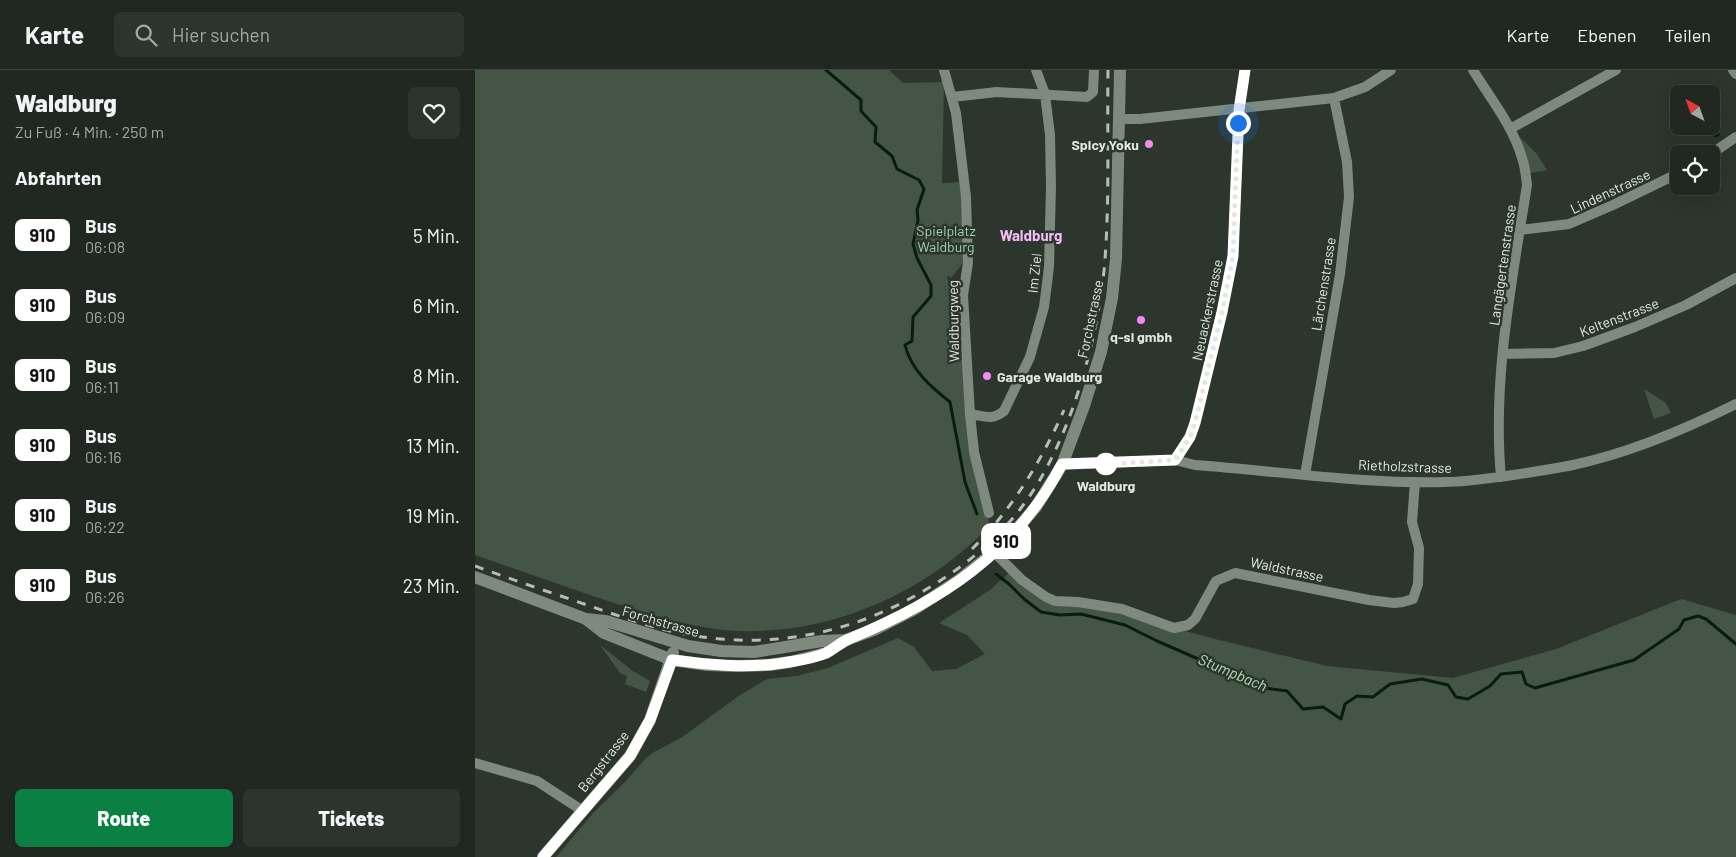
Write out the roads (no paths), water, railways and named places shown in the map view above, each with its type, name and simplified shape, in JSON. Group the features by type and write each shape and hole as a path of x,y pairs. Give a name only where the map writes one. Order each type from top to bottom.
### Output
{"main road":[{"name":"Forchstrasse","path":"586,619 604,633 672,660 725,666 769,665 826,653 846,640 889,622 953,585 994,552 1036,507 1062,464 1084,406 1101,352 1112,298 1116,259 1120,70"},
{"name":"Forchstrasse","path":"475,577 586,619 606,621 676,644 713,650 754,652 822,641 846,640"},
{"name":"Bergstrasse","path":"543,857 630,756 656,707 676,644"}],"street":[{"name":"Waldburgweg","path":"944,70 952,97 961,150 966,197 968,263 963,295 970,414 974,452 989,513"},
{"name":"Im Ziel","path":"970,414 989,418 997,416 1004,411 1030,357 1044,307 1049,267 1050,135 1045,94 1036,70"},
{"path":"952,97 997,92 1087,97 1093,92 1093,70"},
{"name":"Neuackerstrasse","path":"1175,460 1190,437 1195,423 1222,312 1233,256 1239,110 1245,70"},
{"path":"1119,118 1140,119 1239,110 1334,98 1365,87 1391,70"},
{"name":"Langägertenstrasse","path":"1473,70 1510,130 1523,159 1527,184 1503,354 1498,416 1501,477"},
{"path":"1510,130 1616,70"},
{"path":"1733,70 1736,74"},
{"name":"Lärchenstrasse","path":"1305,475 1340,274 1349,197 1347,162 1334,98"},
{"path":"1720,148 1736,137"},
{"name":"Lindenstrasse","path":"1520,230 1569,224 1670,177"},
{"name":"Keltenstrasse","path":"1503,354 1554,353 1583,346 1635,327 1686,305 1736,278"},
{"name":"Rietholzstrasse","path":"1062,464 1175,460 1195,466 1305,475 1415,482 1447,482 1501,477 1574,465 1674,433 1736,404"},
{"name":"Waldstrasse","path":"994,552 1022,580 1055,601 1078,602 1122,609 1174,628 1188,625 1195,619 1216,581 1235,573 1369,600 1403,602 1413,599 1418,584 1419,548 1412,522 1415,482"},
{"path":"475,763 537,782 583,811"}],"waterway":[{"name":"Stumpbach","path":"826,70 861,100 861,111 876,127 875,142 892,156 897,169 919,180 924,189 917,210 918,220 913,244 917,258 931,285 931,296 913,317 912,341 905,345 917,370 929,384 950,402 965,482 977,514"},
{"name":"Stumpbach","path":"996,574 1041,612 1060,615 1081,614 1125,625 1265,688 1287,691 1303,709 1323,707 1341,719 1345,704 1357,696 1373,697 1390,684 1422,679 1448,685 1456,697 1468,699 1490,686 1501,674 1522,672 1526,684 1535,688 1634,660 1679,629 1684,620 1698,616 1706,619 1736,644"}],"railway":[{"path":"475,566 656,627 697,636 753,640 807,635 861,621 911,598 942,580 971,559 1010,522 1038,483 1053,456 1066,426 1087,363 1100,301 1106,246 1108,70"},
{"path":"972,549 1000,518 1036,466 1064,410"}],"place":[{"name":"Spicy Yoku","path":"1149,144"},
{"name":"q-si gmbh","path":"1141,320"},
{"name":"Garage Waldburg","path":"987,376"},
{"name":"Waldburg","path":"1106,464"}],"district":[{"name":"Waldburg","path":"1031,235"}],"park label":[{"name":"Spielplatz Waldburg","path":"946,238"}]}
